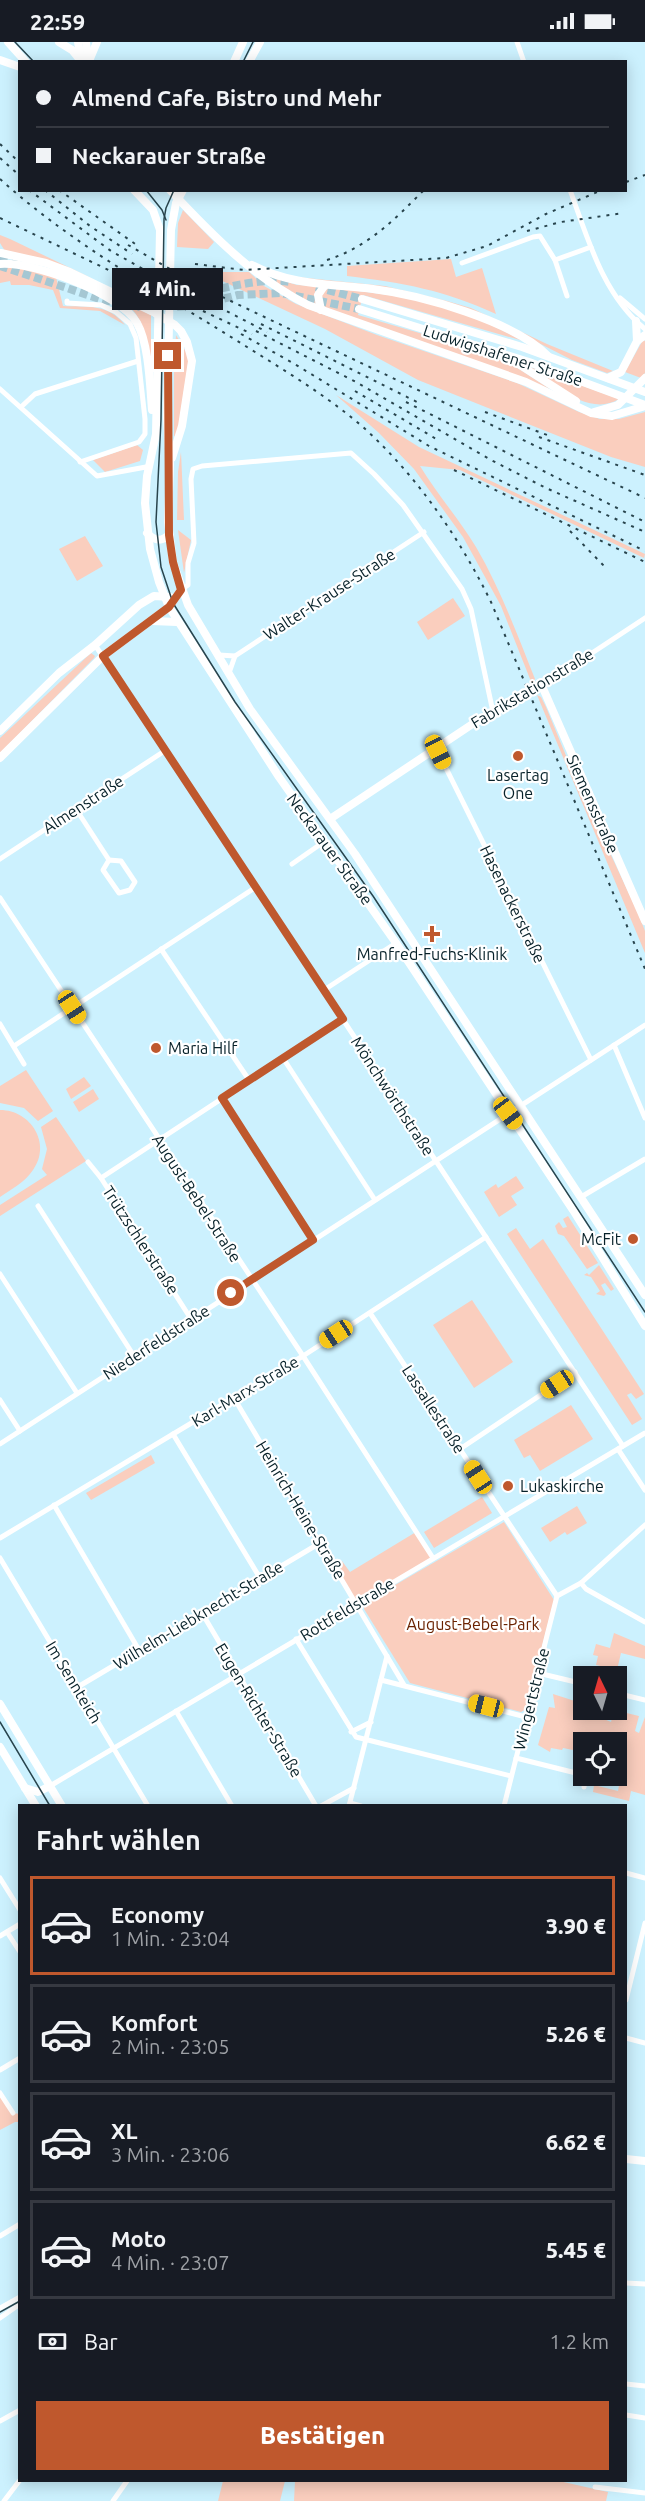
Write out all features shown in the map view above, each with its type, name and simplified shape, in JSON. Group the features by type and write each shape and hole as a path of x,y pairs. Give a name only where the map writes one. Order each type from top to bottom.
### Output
{"main road":[{"path":"59,42 80,60"},
{"path":"78,42 81,60"},
{"path":"86,42 89,60"},
{"path":"89,60 97,42"},
{"path":"235,60 243,42"},
{"path":"250,60 260,42"},
{"path":"12,44 24,60"},
{"path":"0,60 18,66"},
{"name":"Neckarauer Straße","path":"136,192 153,210 159,224 160,236 156,434 145,492 147,533 159,582 159,596 169,607 279,777 396,943 610,1267 645,1326"},
{"path":"172,192 208,229 263,279 290,296 321,310 526,382 591,413 612,416 645,406"},
{"name":"Neckarauer Straße","path":"182,192 176,203 171,222 167,418 170,464 169,535 179,594 219,655 250,709 330,819 645,1295"},
{"path":"0,257 46,263 70,272 155,313 181,331 190,351 191,373 180,437 170,464"},
{"path":"0,257 61,276 123,307 137,322 144,344 153,423 144,483 145,492"},
{"path":"244,261 277,277 295,282 376,289 407,295 460,311 525,338 548,356"},
{"path":"321,310 318,295 325,285"},
{"name":"Ludwigshafener Straße","path":"362,299 548,356 640,390"},
{"name":"Ludwigshafener Straße","path":"359,309 505,354 645,406"},
{"path":"608,378 621,372 637,341 641,320"},
{"path":"637,341 645,335"},
{"path":"505,354 517,365 577,402 602,410"},
{"path":"621,372 627,398"},
{"path":"591,413 615,407 640,390 645,378"},
{"path":"147,533 155,540 169,535"},
{"path":"316,828 330,819"}],"street":[{"path":"517,42 523,60"},
{"path":"571,192 603,274 623,307 641,320 645,329"},
{"path":"462,263 540,236 555,260 567,296"},
{"path":"555,260 591,247"},
{"path":"67,300 67,303 101,305 124,317 130,324 135,338 145,434 139,442 80,462"},
{"path":"21,407 35,394 138,361"},
{"path":"0,389 97,476 146,467"},
{"path":"0,758 103,656 169,607 188,585 188,563 194,543 191,479 193,470 202,466 351,453 386,486 424,532 456,580 471,609 493,712"},
{"name":"Walter-Krause-Straße","path":"235,656 424,532"},
{"path":"0,731 59,673 95,645 139,605 159,596 179,594"},
{"name":"Fabrikstationstraße","path":"330,819 436,748 493,712 542,686 645,618"},
{"path":"151,621 177,622"},
{"name":"Mönchwörthstraße","path":"95,645 575,1372 645,1490"},
{"path":"219,655 235,656 229,673"},
{"name":"Siemensstraße","path":"542,686 645,921"},
{"name":"Hasenackerstraße","path":"436,748 591,1060"},
{"name":"Almenstraße","path":"0,859 166,750"},
{"path":"76,809 109,860"},
{"path":"292,864 325,842"},
{"path":"109,860 121,861 135,882 130,890 119,893 104,870 109,860"},
{"path":"14,1046 256,887"},
{"name":"August-Bebel-Straße","path":"1,903 303,1356 433,1558"},
{"path":"324,990 396,943"},
{"path":"161,949 249,1080"},
{"path":"100,1178 343,1019"},
{"path":"0,1024 24,1064"},
{"name":"Niederfeldstraße","path":"0,1444 645,1025"},
{"path":"614,1045 645,1118"},
{"path":"283,1058 375,1200"},
{"path":"222,1098 313,1240"},
{"path":"581,1197 645,1160"},
{"name":"Trützschlerstraße","path":"88,1162 191,1319"},
{"path":"38,1206 134,1356"},
{"name":"Karl-Marx-Straße","path":"0,1538 303,1356 486,1237"},
{"path":"0,1274 77,1393"},
{"name":"Lassallestraße","path":"370,1313 557,1596"},
{"path":"460,1449 575,1372"},
{"name":"Heinrich-Heine-Straße","path":"234,1398 404,1685"},
{"path":"0,1400 20,1431"},
{"name":"Rottfeldstraße","path":"50,1786 503,1515 645,1433"},
{"path":"173,1434 260,1578"},
{"path":"54,1505 139,1650"},
{"path":"557,1596 581,1583 645,1525"},
{"name":"Wilhelm-Liebknecht-Straße","path":"76,1688 320,1543"},
{"name":"Im Sennteich","path":"0,1558 147,1804"},
{"path":"581,1583 645,1622"},
{"name":"Wingertstraße","path":"504,1804 557,1596"},
{"name":"Eugen-Richter-Straße","path":"202,1613 315,1804"},
{"path":"296,1639 356,1737 511,1776"},
{"path":"349,1804 387,1656"},
{"path":"538,1673 573,1681"},
{"path":"381,1680 526,1717"},
{"path":"627,1696 645,1700"},
{"path":"0,1704 61,1804"},
{"path":"176,1711 231,1804"},
{"path":"351,1732 371,1722"},
{"path":"0,1747 35,1804"},
{"path":"516,1758 573,1773"},
{"path":"24,1788 38,1792 50,1786"},
{"path":"325,1804 354,1788"},
{"path":"627,1874 645,1878"},
{"path":"0,1878 18,1907"},
{"path":"627,1996 645,1923"},
{"path":"0,1936 18,1925"},
{"path":"7,1932 18,1949"},
{"path":"627,2038 645,2043"},
{"path":"0,2070 18,2059"},
{"path":"0,2093 13,2113"},
{"path":"627,2159 645,2161"},
{"path":"1,2233 18,2225"},
{"path":"627,2283 645,2284"},
{"path":"0,2308 18,2298"},
{"path":"0,2318 18,2305"},
{"path":"627,2384 645,2386"},
{"path":"0,2421 18,2411"},
{"path":"627,2415 645,2418"},
{"path":"4,2501 18,2482"},
{"path":"113,2501 127,2482"},
{"path":"595,2487 645,2493"}],"green space":[{"path":"183,210 214,242 208,249 177,247 178,223"},
{"path":"0,235 89,277 5,251 0,243"},
{"path":"451,259 456,277 482,268 496,314 441,293 347,276 347,266"},
{"path":"3,266 56,277 63,306 105,310 119,318 125,325 100,311 60,308 53,290 29,285 11,285 10,281 0,283 0,268"},
{"path":"211,272 249,272 264,286 296,304 377,335 517,383 579,412 600,419 619,419 645,412 645,467 611,457 418,380 325,329 218,279"},
{"path":"267,276 297,285 318,286 314,295 316,304 300,298"},
{"path":"287,276 385,286 447,301 471,308 547,344 613,371 607,373 572,360 454,305"},
{"path":"329,288 425,302 486,323 527,342 363,295 358,315 481,351 519,369 550,389 329,310 324,306 321,293"},
{"path":"131,305 151,315 151,375 144,330 130,307"},
{"path":"176,335 189,357 177,437 174,436"},
{"path":"643,340 645,341 645,373 641,378 625,372"},
{"path":"527,366 619,399 607,404 583,401 571,396"},
{"path":"336,395 419,447 645,554 644,558 460,470 420,466 485,563 535,679 532,684 501,606 463,537 414,469 379,433"},
{"path":"137,445 143,450 140,461 105,472 93,460"},
{"path":"181,452 184,520 177,520 178,472"},
{"path":"178,530 191,540 184,573"},
{"path":"85,536 103,566 77,581 59,549"},
{"path":"453,598 465,616 428,640 417,622"},
{"path":"91,653 95,656 94,658 0,753 0,738"},
{"path":"537,695 541,697 546,707 576,780 638,913 645,931 645,953"},
{"path":"26,1070 53,1111 38,1121 24,1108 0,1103 0,1086"},
{"path":"84,1077 91,1086 71,1099 66,1089"},
{"path":"93,1089 99,1099 79,1112 73,1102"},
{"path":"0,1110 21,1116 29,1122 39,1140 40,1150 38,1160 30,1174 0,1197"},
{"path":"56,1117 86,1161 0,1216 0,1205 47,1175 42,1169 47,1149 41,1127"},
{"path":"516,1176 524,1188 511,1196 517,1205 499,1217 484,1192 496,1184 498,1188"},
{"path":"568,1216 598,1263 587,1269 564,1236 558,1234 555,1226 559,1222 563,1228 567,1227 563,1219"},
{"path":"516,1228 530,1249 543,1239 644,1394 636,1399 631,1393 627,1395 642,1419 632,1425 507,1234"},
{"path":"599,1265 614,1289 611,1291 605,1283 601,1285 606,1294 604,1296 596,1294 600,1291 591,1277 584,1275 587,1273 589,1275"},
{"path":"472,1300 513,1362 474,1388 433,1325"},
{"path":"571,1405 593,1439 540,1471 530,1455 524,1458 514,1440"},
{"path":"151,1455 155,1463 91,1500 86,1493"},
{"path":"482,1497 492,1513 434,1548 424,1532"},
{"path":"577,1506 587,1523 567,1535 565,1532 550,1542 541,1528"},
{"name":"August-Bebel-Park","path":"504,1522 554,1600 526,1709 521,1712 410,1683 364,1609 364,1603"},
{"path":"416,1532 433,1558 356,1603 334,1566 342,1561 350,1572"},
{"path":"614,1633 645,1646 645,1659 621,1653 618,1666 596,1665 598,1656 593,1655 596,1644 610,1648"},
{"path":"553,1694 573,1700 573,1720 611,1722 612,1720 627,1720 627,1713 639,1716 635,1731 639,1733 645,1717 645,1795 631,1791 629,1801 593,1792 594,1786 618,1791 619,1786 627,1786 627,1732 573,1732 573,1750 551,1748 550,1752 538,1745 549,1707 555,1708"},
{"path":"0,2092 13,2113 18,2114 18,2122 0,2130"},
{"path":"223,2482 285,2482 280,2501 218,2501"},
{"path":"295,2482 563,2482 608,2492 606,2501 294,2501"}],"tunnel":[{"path":"0,257 19,263"},
{"path":"0,266 103,300 140,307"},
{"path":"114,292 170,296 265,281 291,282"},
{"path":"316,287 362,299"},
{"path":"153,309 198,305 238,295 281,293 359,309"}],"tram line":[{"path":"15,42 32,60"},
{"path":"244,60 253,42"},
{"path":"148,192 162,210 166,220"},
{"path":"173,192 164,219 161,420 156,522 161,567 173,603 235,702 373,896 645,1312"},
{"path":"0,1722 49,1804"},
{"path":"0,2312 18,2302"}],"railway":[{"path":"0,144 18,161"},
{"path":"0,158 18,174"},
{"path":"627,182 645,175"},
{"path":"0,179 28,203 89,248 292,375 335,405 383,446 419,487 451,531 491,602 645,969"},
{"path":"32,192 111,251 216,310"},
{"path":"48,192 90,226 132,254"},
{"path":"62,192 138,246"},
{"path":"327,260 368,240 391,222 422,192"},
{"path":"195,264 244,270 446,258 487,246 546,214 597,192"},
{"path":"527,231 561,222 624,213"},
{"path":"0,218 119,275"},
{"path":"128,245 193,282"},
{"path":"187,275 225,293"},
{"path":"182,282 222,303"},
{"path":"214,293 645,498"},
{"path":"211,303 267,332"},
{"path":"203,311 252,334"},
{"path":"261,324 417,402"},
{"path":"256,331 356,382 491,460 546,488 645,532"},
{"path":"241,334 429,446 645,551"},
{"path":"355,391 438,440"},
{"path":"406,402 645,522"},
{"path":"485,412 550,436"},
{"path":"539,437 645,475"},
{"path":"454,470 645,562"},
{"path":"570,531 605,567"}],"place":[{"name":"Lasertag One","path":"518,756"},
{"name":"Manfred-Fuchs-Klinik","path":"432,934"},
{"name":"Maria Hilf","path":"156,1048"},
{"name":"McFit","path":"633,1239"},
{"name":"Lukaskirche","path":"508,1486"}],"route":[{"path":"168,356 167,418 170,464 168,522 173,562 181,590 169,607 103,656 343,1019 222,1098 313,1240 231,1293"}]}
